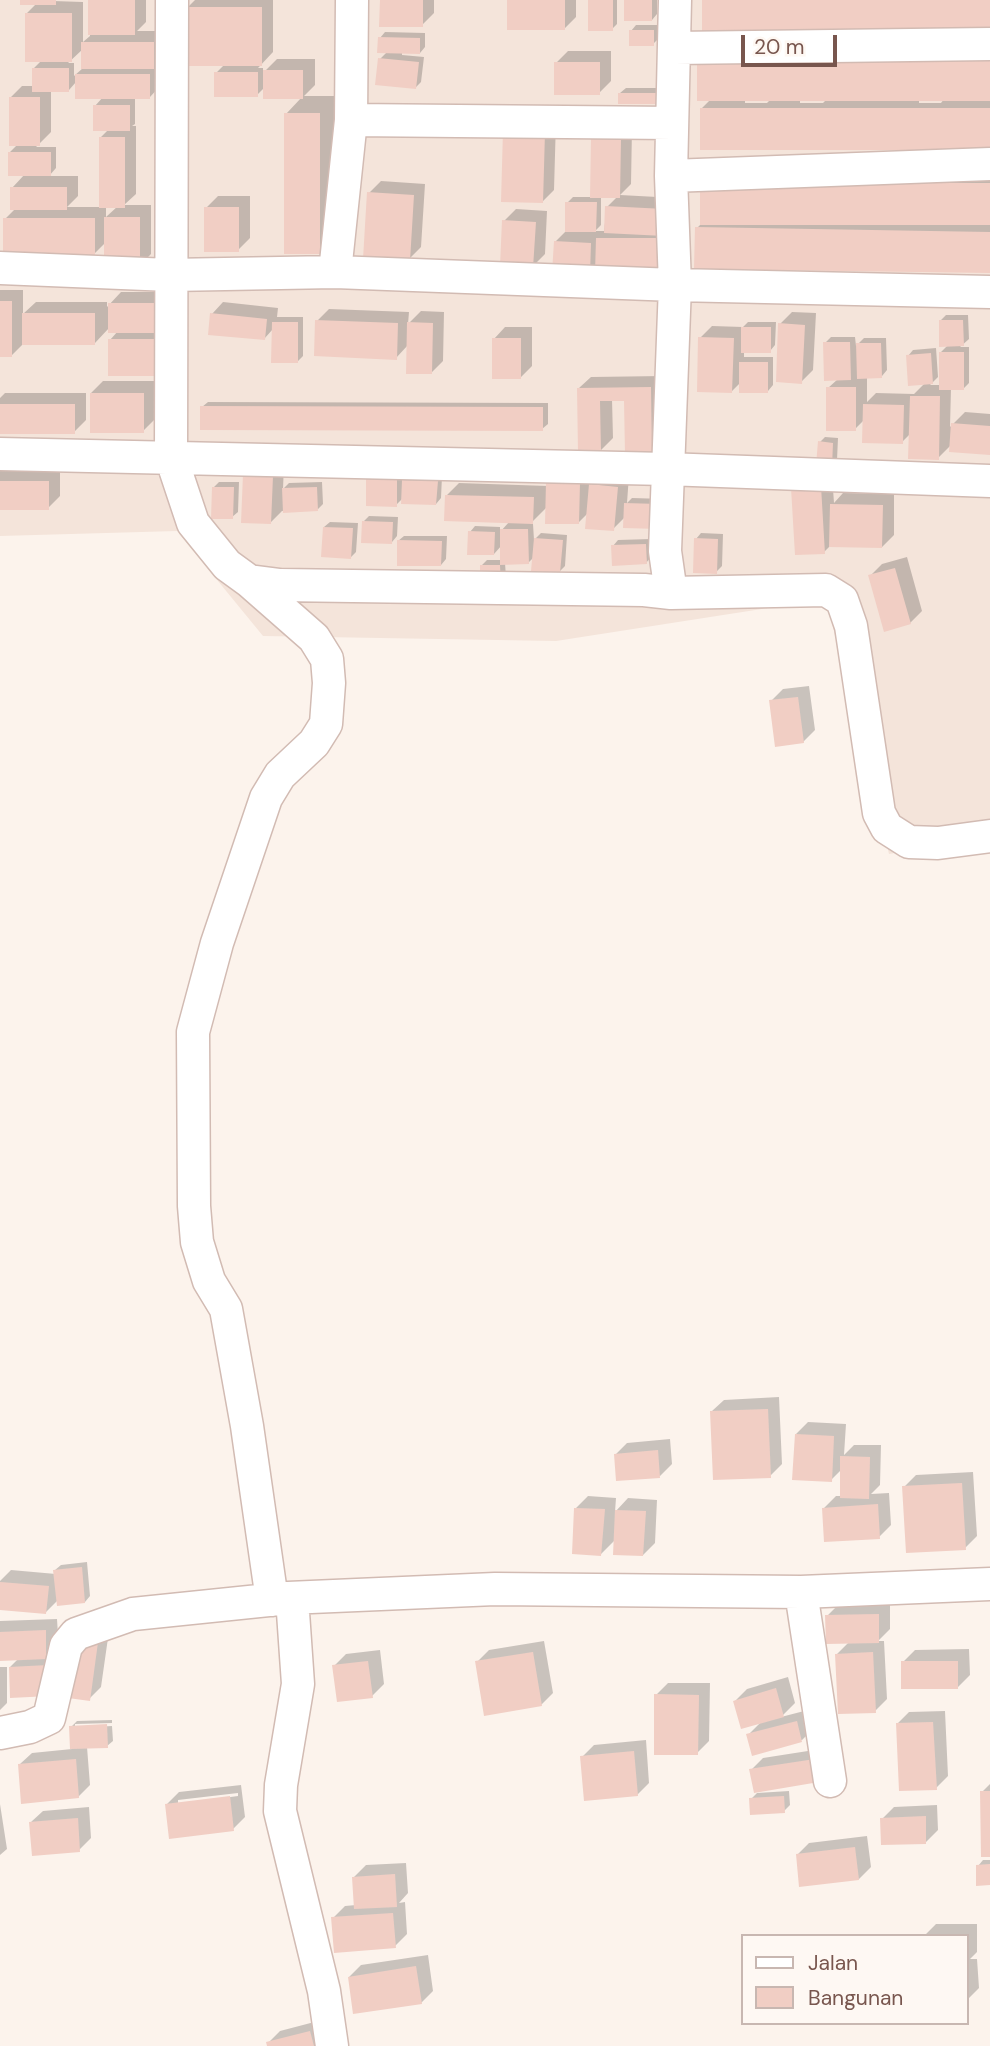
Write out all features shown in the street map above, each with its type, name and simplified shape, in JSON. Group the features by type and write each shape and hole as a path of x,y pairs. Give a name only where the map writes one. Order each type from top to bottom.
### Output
{"street":[{"path":"172,0 171,457 193,523 227,565 314,638 327,659 329,683 326,724 314,744 280,775 266,798 217,943 193,1032 194,1206 197,1242 209,1280 226,1309 298,1684 281,1785 280,1811 324,1991 332,2046"},
{"path":"335,272 351,120 352,0"},
{"path":"671,593 665,551 675,285 671,176 675,0"},
{"path":"675,47 990,44"},
{"path":"351,120 672,123"},
{"path":"671,176 990,164"},
{"path":"0,268 170,275 335,272 675,285 990,292"},
{"path":"0,454 666,469 990,481"},
{"path":"249,581 280,585 645,590 671,593 826,590 842,600 851,626 879,813 887,828 909,842 938,844 990,836"},
{"path":"0,1733 30,1727 49,1718 66,1646 76,1634 133,1614 282,1599 495,1589 801,1592 990,1584"},
{"path":"801,1592 830,1781"}],"shaded area":[{"path":"0,0 990,0 990,838 889,854 826,599 556,641 263,636 177,531 0,536"}],"building":[{"path":"20,0 56,0 56,5 20,5"},
{"path":"88,0 135,0 135,35 88,35"},
{"path":"380,0 423,0 423,27 379,27"},
{"path":"507,0 565,0 565,30 507,30"},
{"path":"588,0 613,0 613,31 588,31"},
{"path":"624,0 652,0 652,21 624,21"},
{"path":"702,0 990,0 990,33 702,33"},
{"path":"185,7 262,7 262,66 185,66"},
{"path":"25,13 72,13 72,62 25,62"},
{"path":"629,30 654,30 654,46 629,46"},
{"path":"378,37 420,38 420,54 377,53"},
{"path":"81,42 154,42 154,69 81,69"},
{"path":"378,58 419,62 416,89 375,85"},
{"path":"697,59 990,59 990,101 697,101"},
{"path":"554,62 600,62 600,95 554,95"},
{"path":"32,68 69,68 69,92 32,92"},
{"path":"263,70 303,70 303,99 263,99"},
{"path":"214,72 258,72 258,97 214,97"},
{"path":"75,74 150,74 150,99 75,99"},
{"path":"618,93 658,93 658,104 618,104"},
{"path":"9,97 40,97 40,146 9,146"},
{"path":"93,105 130,105 130,131 93,131"},
{"path":"700,108 990,108 990,150 700,150"},
{"path":"284,113 320,113 320,254 284,254"},
{"path":"503,130 545,132 543,203 501,202"},
{"path":"99,137 125,137 125,208 99,208"},
{"path":"591,138 621,139 620,198 590,198"},
{"path":"8,152 51,152 51,176 8,176"},
{"path":"700,183 990,183 990,225 700,225"},
{"path":"10,187 67,187 67,210 10,210"},
{"path":"367,192 414,195 410,261 363,259"},
{"path":"565,202 597,202 596,232 565,232"},
{"path":"605,206 665,209 664,236 604,233"},
{"path":"204,207 239,207 239,252 204,252"},
{"path":"104,217 140,217 140,268 104,268"},
{"path":"3,218 95,218 95,255 3,255"},
{"path":"502,220 536,222 533,268 500,266"},
{"path":"695,227 990,232 990,273 694,269"},
{"path":"596,238 664,238 664,273 595,273"},
{"path":"554,241 591,243 590,275 552,273"},
{"path":"0,301 12,301 12,357 0,357"},
{"path":"108,303 156,303 156,333 108,333"},
{"path":"22,313 95,313 95,345 22,345"},
{"path":"210,313 267,319 265,340 208,335"},
{"path":"315,320 398,323 397,360 314,356"},
{"path":"939,320 963,320 964,346 939,347"},
{"path":"272,322 298,322 298,363 271,363"},
{"path":"407,322 433,323 432,374 406,374"},
{"path":"778,323 805,325 802,384 776,382"},
{"path":"741,327 771,327 771,353 741,353"},
{"path":"698,337 734,338 732,393 697,392"},
{"path":"492,338 521,338 521,379 492,379"},
{"path":"108,339 160,339 160,376 108,376"},
{"path":"823,342 850,342 851,380 824,381"},
{"path":"856,343 881,343 882,378 857,379"},
{"path":"939,352 964,352 964,390 939,390"},
{"path":"931,353 933,384 908,386 906,355"},
{"path":"739,362 768,362 768,393 739,393"},
{"path":"651,387 652,454 625,454 624,401 600,401 601,452 578,452 577,388"},
{"path":"826,387 856,387 856,431 826,431"},
{"path":"90,393 144,393 144,433 90,433"},
{"path":"910,396 940,396 939,460 908,459"},
{"path":"0,404 75,404 75,434 0,434"},
{"path":"863,404 904,405 903,444 862,443"},
{"path":"200,406 543,407 543,431 200,430"},
{"path":"951,423 990,426 990,455 949,452"},
{"path":"818,441 833,443 832,467 816,466"},
{"path":"243,474 273,476 271,524 241,523"},
{"path":"366,476 397,477 397,507 366,506"},
{"path":"402,480 438,481 436,505 401,504"},
{"path":"0,481 49,481 49,510 0,510"},
{"path":"546,482 580,483 579,524 545,524"},
{"path":"589,484 618,487 614,531 585,529"},
{"path":"821,486 825,554 795,555 791,488"},
{"path":"212,487 234,487 233,519 211,519"},
{"path":"317,487 318,511 283,513 282,488"},
{"path":"445,495 534,497 533,524 444,521"},
{"path":"624,503 660,504 659,529 623,528"},
{"path":"830,504 883,505 882,548 829,547"},
{"path":"362,521 393,522 392,544 361,543"},
{"path":"323,527 353,528 351,559 321,557"},
{"path":"500,529 528,529 529,564 500,565"},
{"path":"468,531 495,532 494,555 467,555"},
{"path":"534,538 563,540 560,573 531,571"},
{"path":"694,538 718,539 717,574 693,573"},
{"path":"397,540 442,541 441,566 397,566"},
{"path":"646,544 647,564 612,566 611,545"},
{"path":"480,565 500,565 501,584 480,584"},
{"path":"895,568 911,624 884,632 868,575"},
{"path":"798,697 804,743 775,747 769,700"},
{"path":"768,1409 771,1478 713,1480 710,1411"},
{"path":"795,1434 834,1436 832,1482 792,1480"},
{"path":"658,1450 660,1478 616,1481 614,1454"},
{"path":"840,1456 870,1457 869,1499 840,1498"},
{"path":"962,1483 966,1550 906,1553 902,1486"},
{"path":"878,1504 880,1539 824,1542 822,1508"},
{"path":"574,1508 605,1509 601,1556 572,1554"},
{"path":"615,1510 646,1511 643,1556 613,1555"},
{"path":"82,1567 85,1603 57,1606 53,1570"},
{"path":"0,1582 49,1586 46,1614 0,1610"},
{"path":"879,1614 879,1643 826,1644 825,1615"},
{"path":"46,1630 46,1659 0,1661 0,1632"},
{"path":"76,1639 98,1642 90,1701 68,1698"},
{"path":"533,1652 542,1706 484,1716 475,1661"},
{"path":"873,1652 876,1713 838,1714 835,1654"},
{"path":"368,1661 373,1698 337,1702 332,1665"},
{"path":"901,1661 958,1661 958,1689 901,1689"},
{"path":"49,1665 50,1696 10,1698 9,1667"},
{"path":"776,1688 784,1717 741,1729 733,1701"},
{"path":"654,1694 699,1695 698,1755 654,1755"},
{"path":"797,1721 802,1742 752,1756 746,1734"},
{"path":"933,1722 937,1790 899,1791 896,1723"},
{"path":"107,1724 108,1748 70,1749 69,1726"},
{"path":"634,1751 638,1796 584,1801 580,1756"},
{"path":"76,1759 79,1798 21,1804 18,1764"},
{"path":"815,1759 819,1782 754,1793 749,1769"},
{"path":"980,1791 990,1791 990,1857 981,1857"},
{"path":"230,1796 234,1831 169,1839 165,1804"},
{"path":"784,1796 785,1813 750,1815 749,1798"},
{"path":"926,1816 926,1844 881,1845 880,1818"},
{"path":"78,1818 80,1852 32,1856 29,1822"},
{"path":"855,1847 859,1880 799,1887 796,1854"},
{"path":"990,1864 990,1885 976,1886 976,1865"},
{"path":"395,1874 397,1907 354,1909 352,1877"},
{"path":"393,1913 396,1948 334,1953 331,1917"},
{"path":"416,1966 422,2004 353,2014 348,1977"},
{"path":"310,2031 314,2046 267,2046 266,2042"}]}
